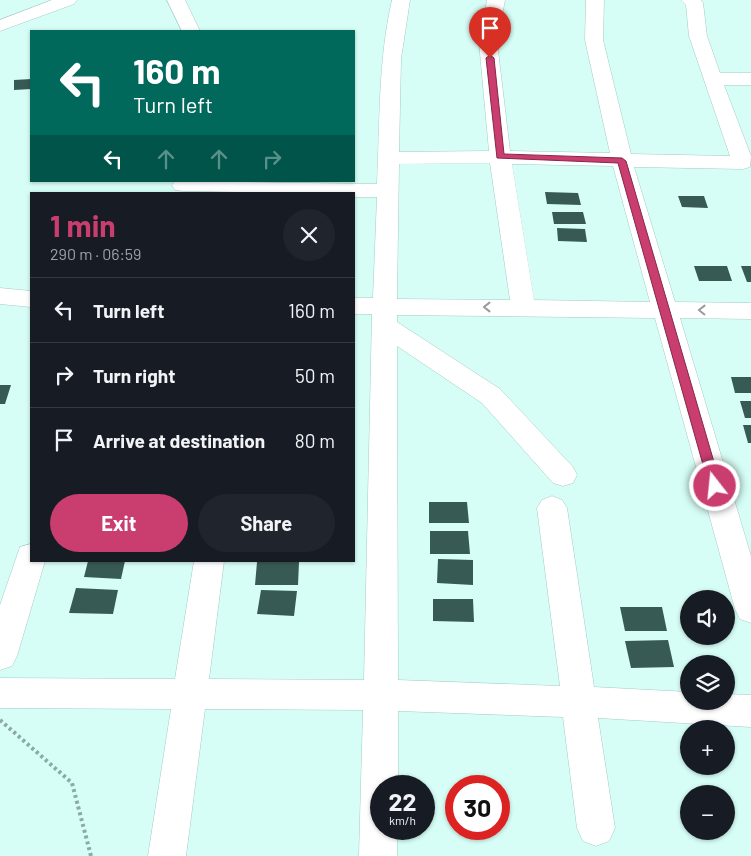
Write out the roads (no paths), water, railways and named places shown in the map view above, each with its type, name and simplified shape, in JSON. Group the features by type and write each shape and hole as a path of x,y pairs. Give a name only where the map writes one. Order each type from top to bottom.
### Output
{"street":[{"path":"0,26 68,0"},
{"path":"176,0 191,30"},
{"path":"378,856 382,695 383,307 388,158 388,92 391,46 401,0"},
{"path":"496,0 488,42 500,156 523,299"},
{"path":"595,0 594,40 622,161 751,609"},
{"path":"388,158 500,156 748,169 712,79 698,36 694,3 690,0"},
{"path":"712,79 751,79"},
{"path":"183,185 387,191"},
{"path":"0,283 30,284"},
{"path":"355,289 383,307 491,396 563,475"},
{"path":"355,306 383,307 523,299 663,301 751,294"},
{"path":"0,296 30,299"},
{"path":"663,301 751,311"},
{"path":"552,508 596,828"},
{"path":"0,656 30,559"},
{"path":"167,856 209,562"},
{"path":"0,693 382,695 580,702 751,711"}]}
